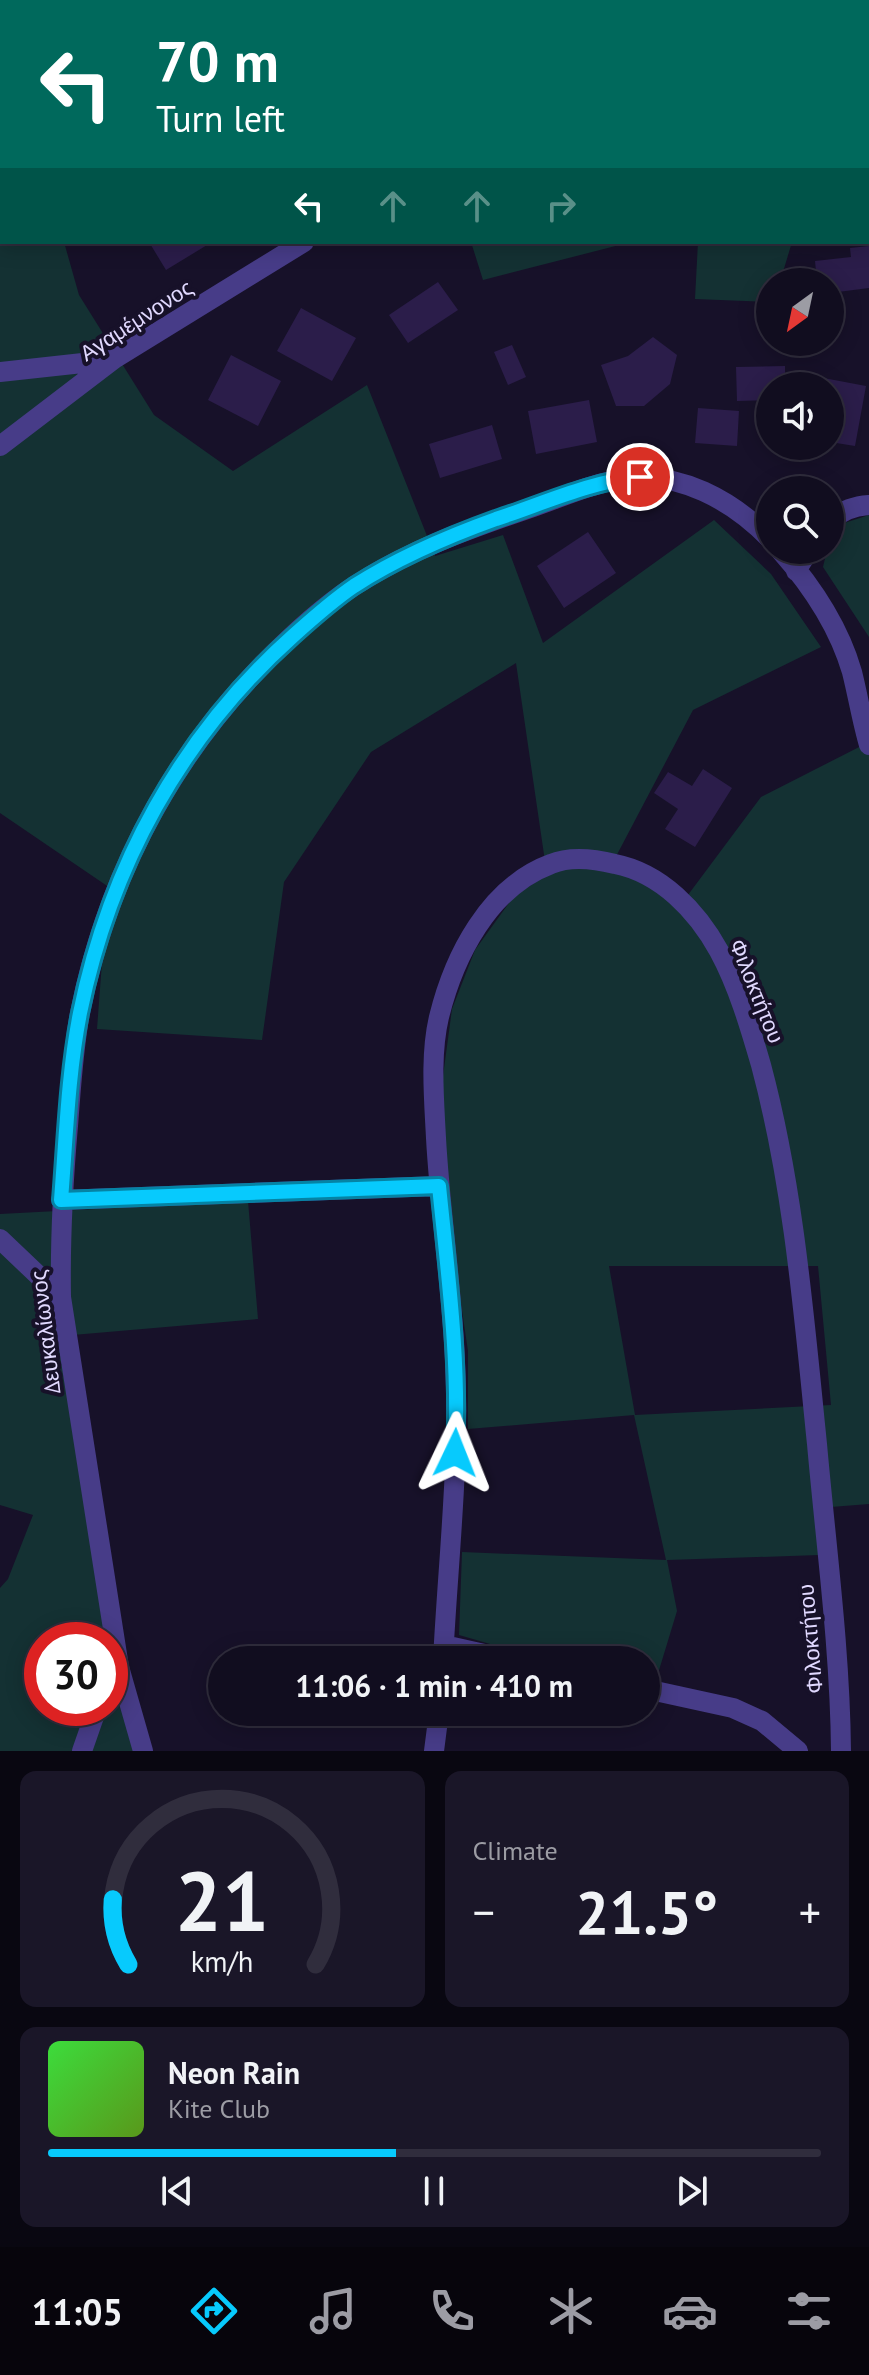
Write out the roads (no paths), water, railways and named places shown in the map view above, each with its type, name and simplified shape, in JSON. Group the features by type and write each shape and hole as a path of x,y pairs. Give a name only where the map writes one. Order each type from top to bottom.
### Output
{"street":[{"name":"Αγαμέμνονος","path":"0,446 114,359 301,244"},
{"path":"0,372 114,359"},
{"name":"Δευκαλίωνος","path":"107,1622 61,1297 61,1200 73,1069 89,977 115,893 147,820 173,775 234,695 321,611 354,586 435,541 557,498 622,479 658,478 692,487 731,506 756,527"},
{"path":"844,512 856,506 869,505"},
{"path":"791,564 838,634 868,736"},
{"path":"796,571 800,564"},
{"name":"Φιλοκτήτου","path":"444,1646 457,1422 455,1358 434,1111 438,1022 446,993 480,922 508,890 543,867 559,861 580,859 627,866 648,876 683,902 718,950 747,1020 770,1100 785,1176 807,1341 839,1674 841,1751"},
{"path":"61,1200 439,1186"},
{"path":"0,1239 61,1297"},
{"path":"660,1692 733,1708 762,1721 798,1751"},
{"name":"Δευκαλίωνος","path":"128,1710 143,1751"},
{"path":"82,1751 91,1726"},
{"path":"434,1751 437,1726"}]}
